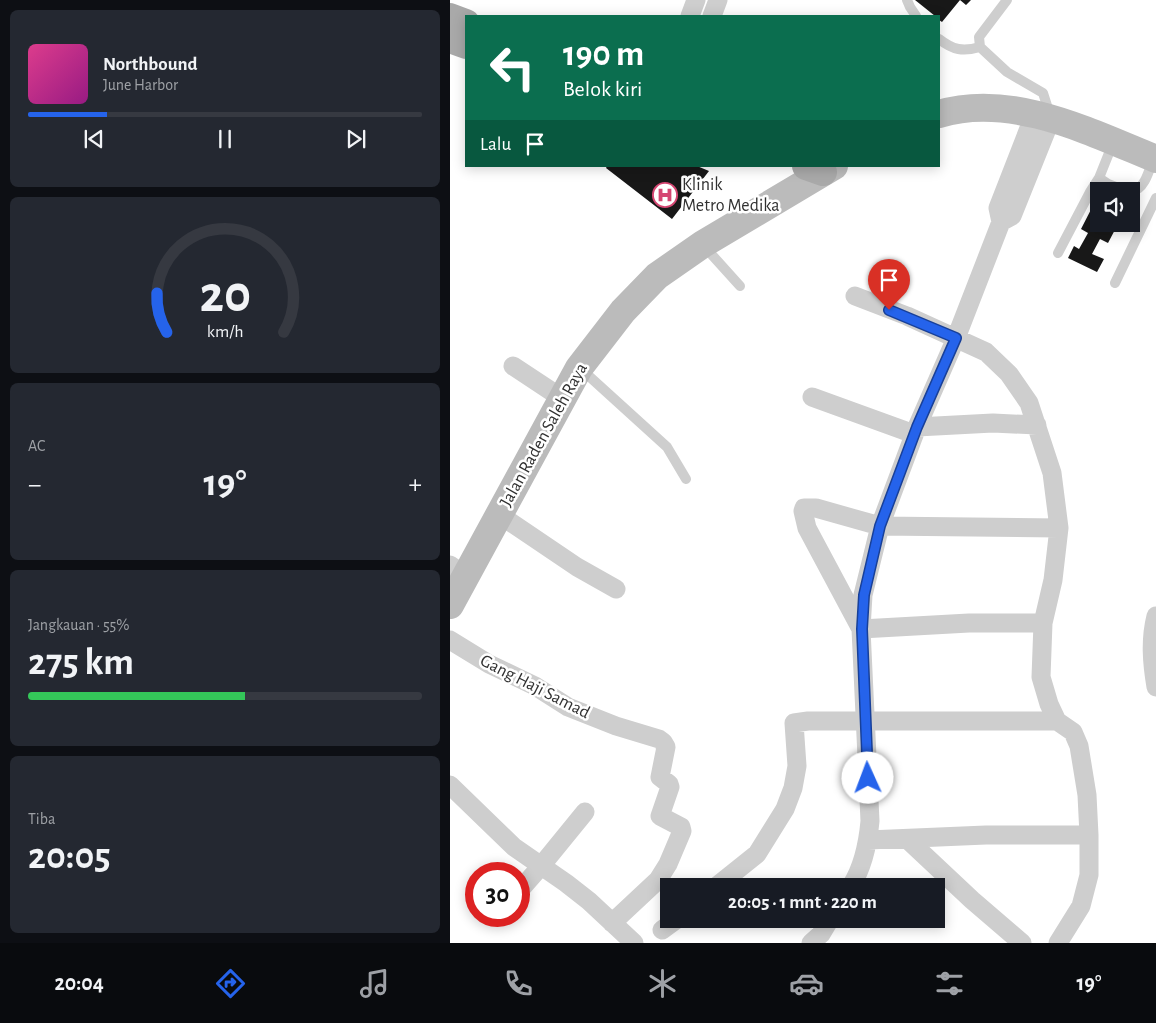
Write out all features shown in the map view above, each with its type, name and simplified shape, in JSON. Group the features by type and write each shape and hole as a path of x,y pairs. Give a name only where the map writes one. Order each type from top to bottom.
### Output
{"main road":[{"path":"450,17 465,23"},
{"path":"450,39 465,45"},
{"path":"940,114 955,109 986,108 1043,116 1155,159"},
{"name":"Jalan Raden Saleh Raya","path":"450,605 458,571 500,515 579,368 624,311 657,276 821,168"}],"street":[{"path":"690,15 696,0"},
{"path":"712,15 718,0"},
{"path":"855,878 868,840 870,821 862,629 864,595 880,526 916,430 956,338 1001,222 1012,216 1043,116"},
{"path":"855,296 986,352 1009,374 1029,403 1037,425 1052,473 1059,528 1053,580 1042,623 1040,677 1049,704 1058,721 1073,732 1079,746 1087,795 1090,835 1089,875 1081,906 1058,943"},
{"path":"513,366 563,399"},
{"path":"812,397 916,430 993,424 1037,425"},
{"path":"862,629 807,528 804,508 816,508 880,526 1059,528"},
{"path":"500,515 577,567 616,589"},
{"path":"1156,616 1152,634 1152,665 1156,687"},
{"path":"862,629 969,623 1042,623"},
{"name":"Gang Haji Samad","path":"450,640 489,664 535,686 568,707 616,726 659,739 666,747 660,777 670,787 660,816 681,827 682,830 668,864 658,880 612,923"},
{"path":"727,878 758,854 785,809 793,788 797,766 794,723 1058,721"},
{"path":"450,785 514,847 566,882 634,943"},
{"path":"530,878 585,812"},
{"path":"868,840 986,835 1090,835"},
{"path":"907,839 972,900 1022,943"}],"lane":[{"path":"907,0 915,15"},
{"path":"1008,0 978,42 980,47 1008,72 1043,93 1043,116"},
{"path":"940,40 946,45 961,51 980,47"},
{"path":"1058,252 1099,178 1114,142"},
{"path":"1140,187 1147,178 1155,159"},
{"path":"1099,178 1105,182"},
{"path":"1114,282 1156,198"},
{"path":"703,244 740,286"},
{"path":"579,368 667,448 686,479"}],"building":[{"path":"915,0 960,0 942,22 940,21 940,15 934,15"},
{"path":"960,0 971,0 966,5"},
{"name":"Klinik Metro Medika","path":"699,167 709,171 672,219 606,168"},
{"path":"1090,212 1090,232 1114,232 1108,243 1100,239 1092,254 1104,259 1097,272 1068,258 1074,246 1079,249 1088,233 1081,229"}],"place":[{"name":"Klinik Metro Medika","path":"665,195"}],"route":[{"path":"868,778 862,629 864,595 880,526 917,427 956,338 889,310"}]}
